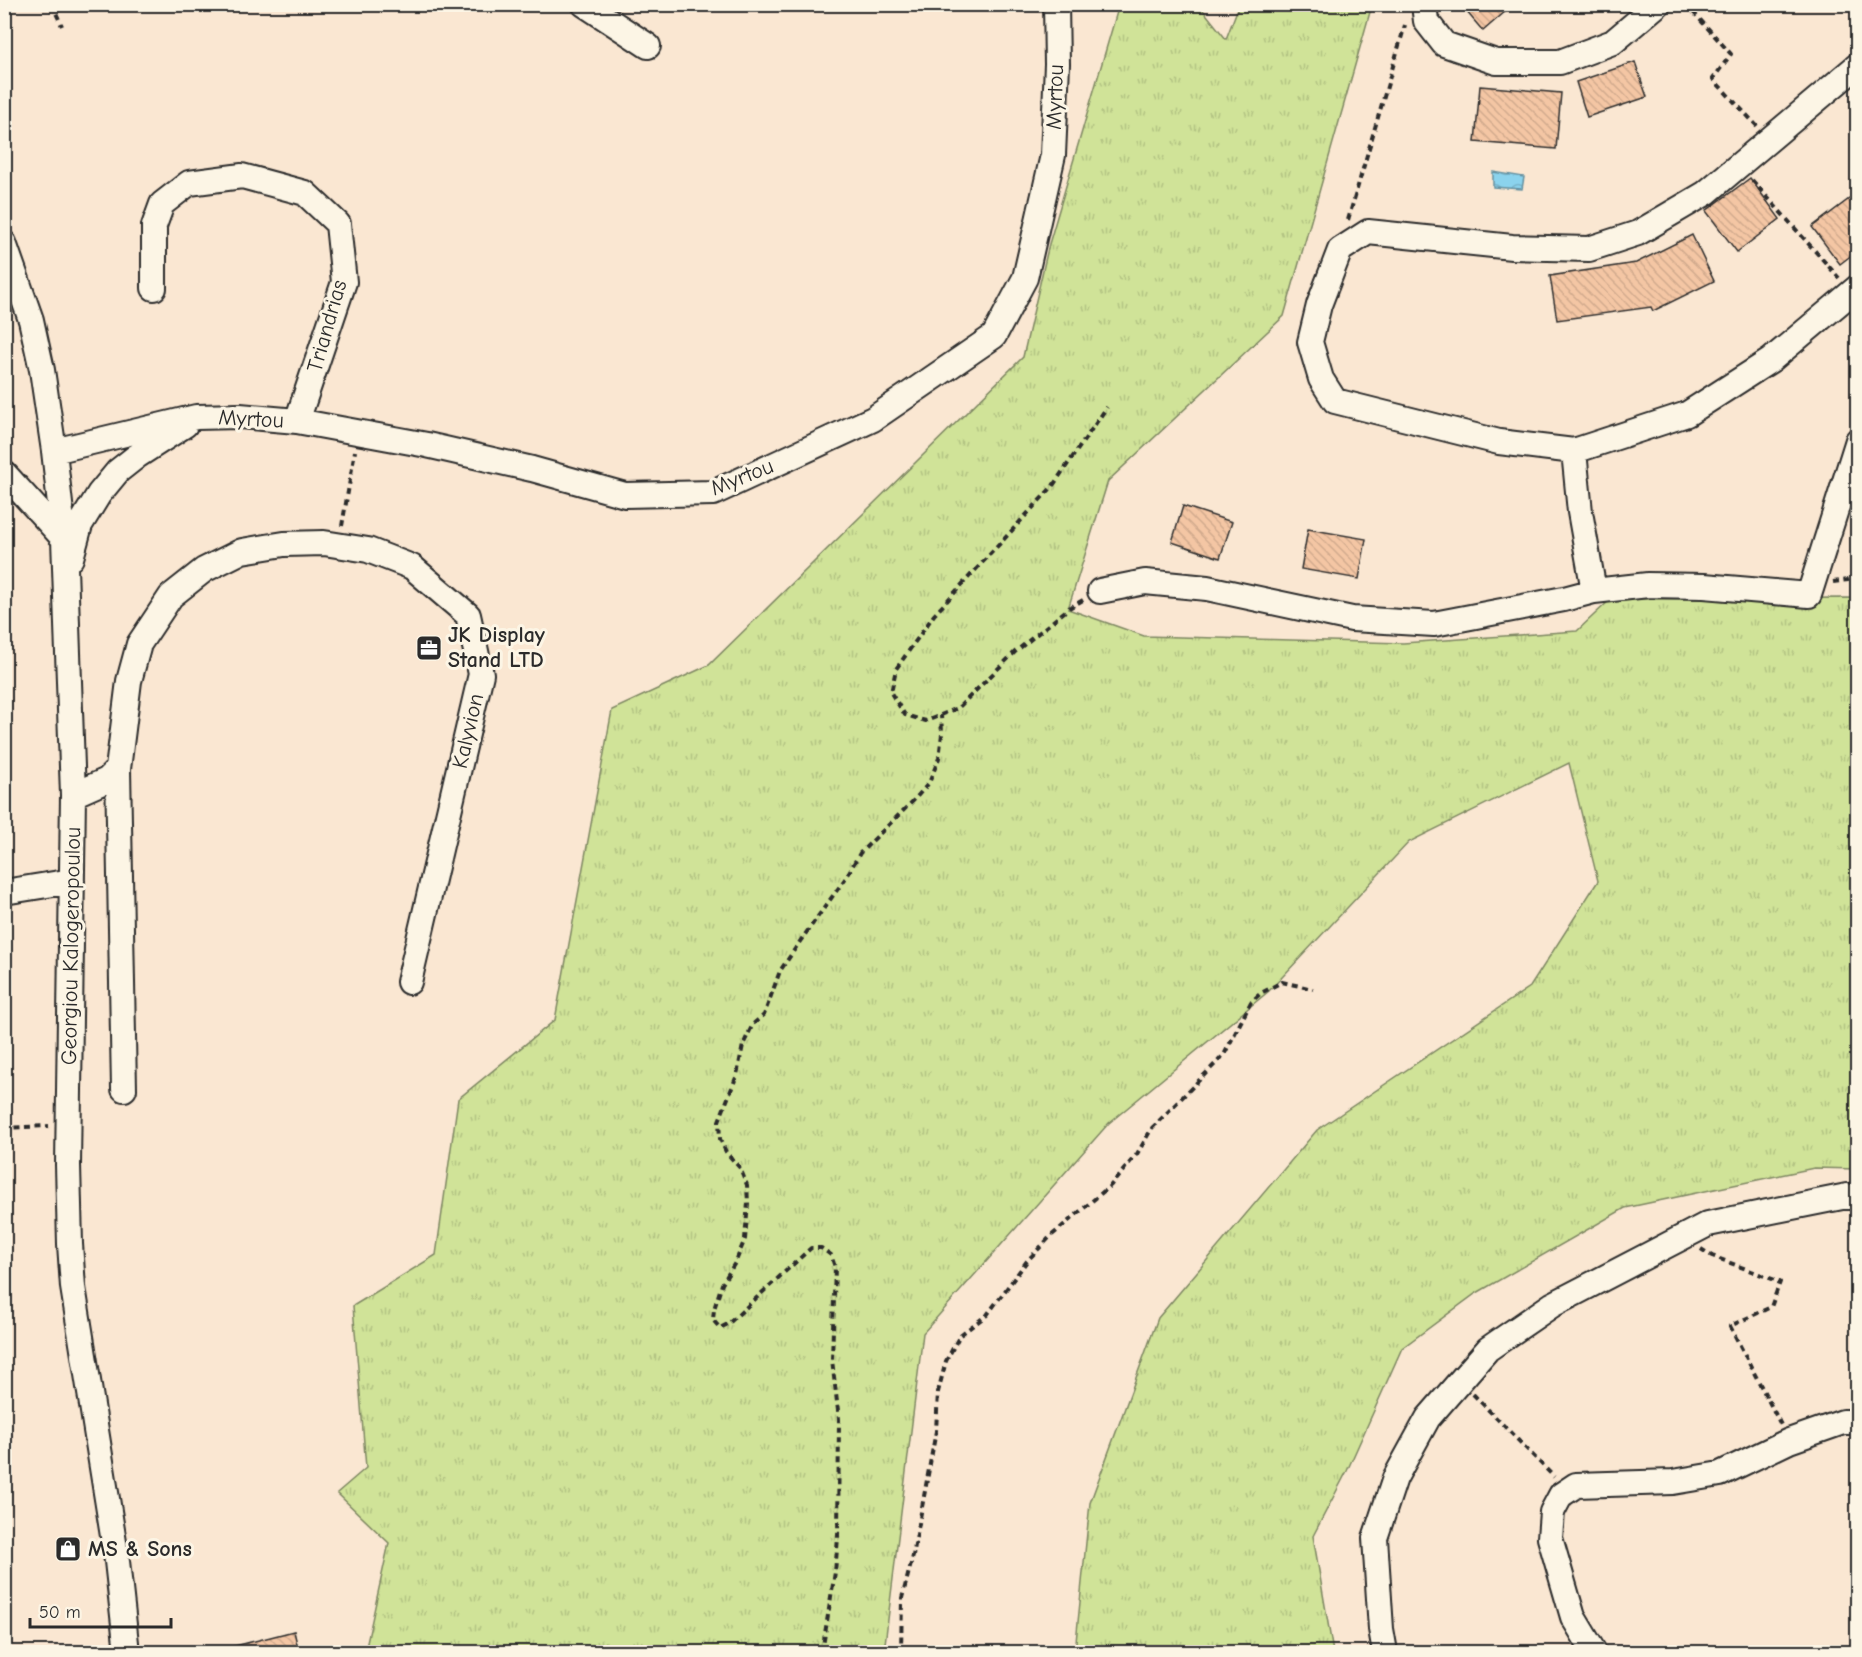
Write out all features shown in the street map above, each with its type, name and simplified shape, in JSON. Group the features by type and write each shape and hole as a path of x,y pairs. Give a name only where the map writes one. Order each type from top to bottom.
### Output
{"street":[{"path":"584,4 648,46"},
{"name":"Myrtou","path":"54,451 196,417 240,416 297,421 427,445 532,469 625,495 713,493 873,419 994,336 1025,278 1053,154 1057,64 1056,4"},
{"path":"1416,10 1444,44 1496,62 1560,62 1612,42 1658,4"},
{"path":"1854,289 1771,360 1686,414 1574,451 1499,442 1335,401 1321,379 1310,342 1319,305 1340,250 1368,232 1512,247 1589,249 1638,233 1706,193 1857,65"},
{"name":"Triandrias","path":"154,288 154,226 162,204 189,183 242,177 305,193 338,224 344,282 297,421"},
{"name":"Georgiou Kalogeropoulou","path":"4,243 31,320 42,370 64,539 73,795 70,1244 73,1287 117,1561 127,1653"},
{"path":"66,579 80,525 99,494 118,471 196,417"},
{"path":"1100,591 1145,582 1196,587 1352,619 1434,624 1594,591 1648,585 1704,586 1809,595 1857,440"},
{"path":"1574,451 1580,512 1594,591"},
{"path":"4,472 64,539"},
{"name":"Kalyvion","path":"124,1089 118,769 129,681 139,644 171,596 204,570 242,551 284,544 324,543 368,550 412,567 468,615 482,674 408,982"},
{"path":"73,795 107,780 118,769"},
{"path":"4,892 72,881"},
{"path":"1385,1653 1381,1629 1376,1538 1395,1478 1428,1418 1488,1349 1552,1305 1708,1224 1847,1196 1857,1198"},
{"path":"1594,1653 1574,1617 1550,1538 1552,1512 1561,1495 1576,1485 1673,1482 1720,1474 1789,1441 1843,1422 1857,1422"}],"path":[{"path":"52,4 62,26"},
{"path":"1686,4 1731,54 1713,79 1770,139"},
{"path":"1340,250 1416,10"},
{"path":"1739,165 1854,289"},
{"path":"1100,591 1069,608 1015,652 958,708 926,721 905,715 891,693 896,669 934,615 1052,487 1107,407"},
{"path":"339,545 354,456"},
{"path":"822,1653 835,1572 838,1528 839,1419 832,1360 835,1268 831,1255 822,1248 811,1248 728,1324 720,1328 712,1320 722,1284 736,1261 745,1239 748,1203 747,1185 740,1168 726,1152 720,1139 719,1121 737,1075 742,1045 753,1024 764,1015 780,971 860,853 929,783 939,758 942,734 941,715"},
{"path":"901,1653 902,1598 913,1556 936,1431 938,1392 946,1361 960,1335 987,1315 1028,1261 1051,1236 1111,1185 1137,1154 1152,1128 1224,1055 1251,1002 1261,993 1282,982 1313,989"},
{"path":"4,1128 69,1125"},
{"path":"1684,1236 1712,1257 1780,1282 1771,1307 1730,1326 1789,1441"},
{"path":"1460,1381 1568,1491"}],"green space":[{"path":"1119,5 1199,5 1226,39 1239,5 1372,5 1284,316 1108,481 1068,609 1144,636 1403,643 1577,631 1611,599 1857,598 1857,1169 1814,1168 1625,1208 1475,1294 1402,1348 1347,1471 1313,1536 1333,1652 1075,1652 1090,1503 1158,1318 1317,1130 1530,987 1598,881 1569,763 1409,842 1269,991 1109,1123 923,1333 884,1652 365,1652 389,1543 337,1493 366,1468 353,1306 436,1255 458,1099 555,1020 612,710 709,665 1023,357 1049,244"}],"water":[{"path":"1493,172 1524,177 1522,189 1493,187"}],"building":[{"path":"1460,4 1514,4 1483,31"},
{"path":"1635,62 1647,97 1587,117 1576,82"},
{"path":"1480,86 1561,93 1556,149 1475,142"},
{"path":"1750,178 1780,219 1737,252 1706,211"},
{"path":"1857,193 1857,251 1840,264 1812,227"},
{"path":"1692,235 1714,281 1653,311 1651,307 1557,320 1550,276 1636,263"},
{"path":"1183,506 1232,522 1220,558 1172,542"},
{"path":"1308,529 1366,539 1359,579 1301,569"},
{"path":"294,1631 299,1653 232,1653 231,1647"}],"place":[{"name":"JK Display Stand LTD","path":"429,648"},
{"name":"MS & Sons","path":"68,1549"}]}
